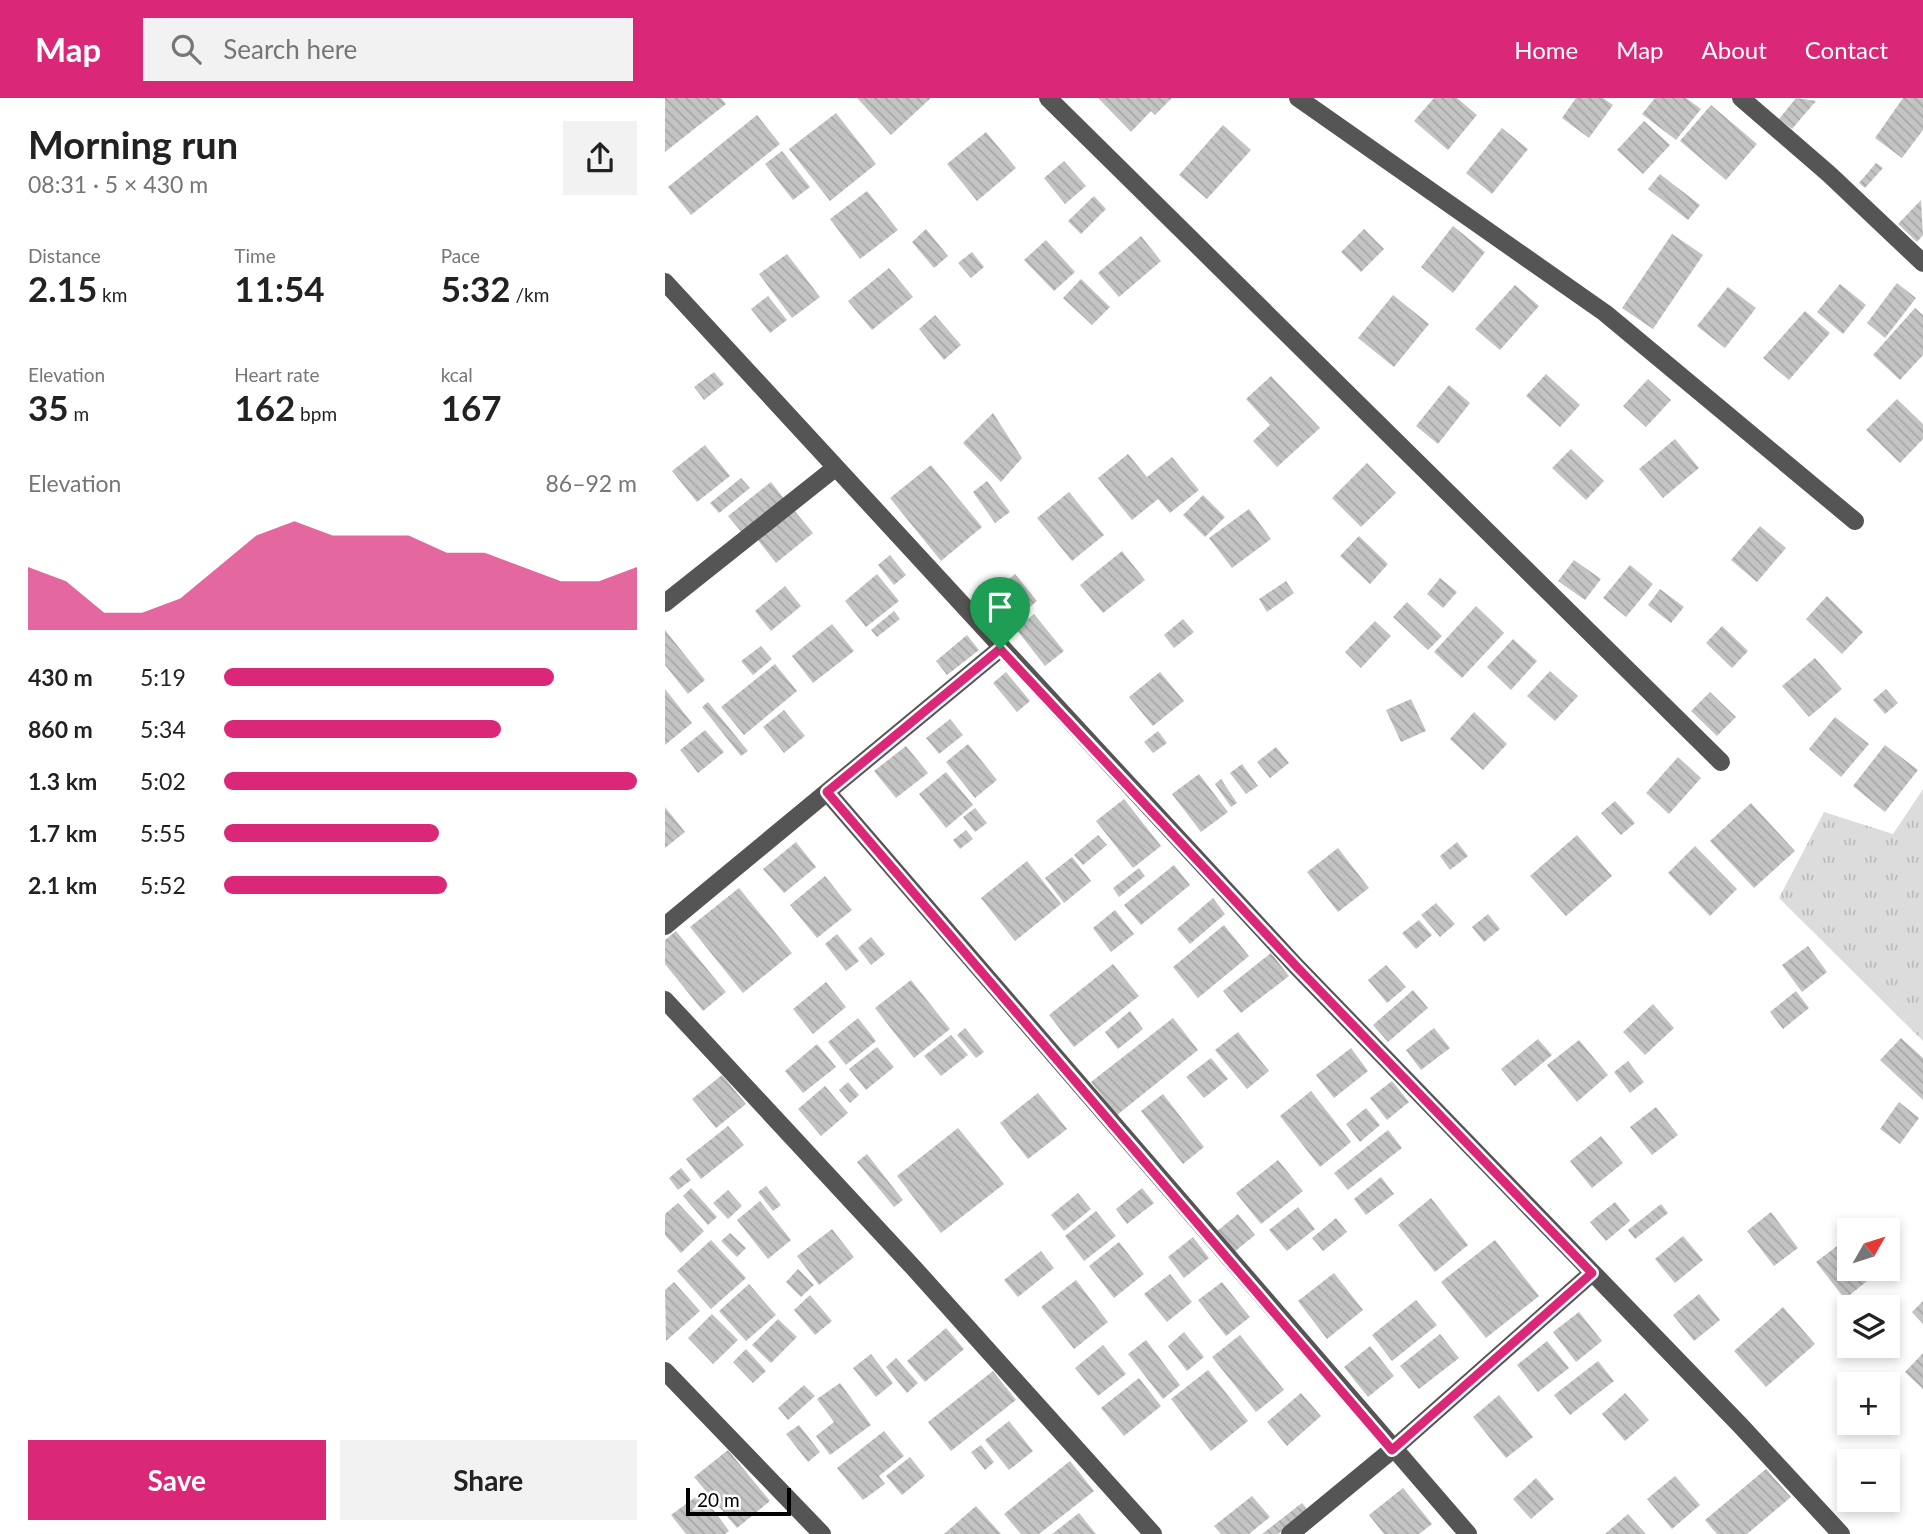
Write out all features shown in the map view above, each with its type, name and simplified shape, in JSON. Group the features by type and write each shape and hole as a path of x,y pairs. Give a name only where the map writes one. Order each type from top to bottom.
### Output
{"street":[{"path":"1048,98 1721,762"},
{"path":"1298,98 1605,313 1855,521"},
{"path":"1741,98 1829,174 1923,263"},
{"path":"665,282 1000,649 1296,966 1841,1534"},
{"path":"665,603 835,468"},
{"path":"665,926 1000,649"},
{"path":"827,792 1392,1450 1468,1534"},
{"path":"665,1000 912,1266 1153,1534"},
{"path":"1290,1534 1392,1450 1592,1273"},
{"path":"665,1371 822,1534"}],"green space":[{"path":"1923,789 1923,1041 1779,898 1824,812 1893,834"}],"building":[{"path":"665,98 721,98 726,104 665,152"},
{"path":"857,98 931,98 891,135"},
{"path":"1098,98 1172,98 1155,115 1151,111 1131,132"},
{"path":"1434,98 1457,98 1477,115 1448,150 1414,121"},
{"path":"1576,98 1603,98 1613,105 1589,138 1562,118"},
{"path":"1655,98 1686,98 1701,109 1676,140 1642,114"},
{"path":"1796,98 1816,101 1792,129 1779,119"},
{"path":"1903,98 1923,98 1923,130 1902,158 1875,138"},
{"path":"1711,105 1757,144 1726,180 1680,141"},
{"path":"836,113 876,164 830,201 789,149"},
{"path":"757,115 780,144 691,215 668,187"},
{"path":"1644,121 1670,145 1643,174 1617,150"},
{"path":"1223,125 1251,150 1207,199 1179,175"},
{"path":"1502,128 1528,149 1492,194 1466,173"},
{"path":"986,132 1016,168 977,201 947,164"},
{"path":"782,151 810,187 793,200 765,164"},
{"path":"1064,161 1086,186 1065,204 1044,178"},
{"path":"1876,163 1883,168 1865,188 1859,183"},
{"path":"1660,174 1700,205 1688,220 1648,189"},
{"path":"867,191 898,230 860,259 830,219"},
{"path":"1094,196 1106,209 1081,234 1068,221"},
{"path":"1921,200 1923,235 1917,242 1898,224"},
{"path":"1453,226 1485,252 1453,293 1421,267"},
{"path":"926,229 948,256 934,268 912,242"},
{"path":"1364,229 1384,249 1361,272 1341,252"},
{"path":"1672,234 1703,255 1653,329 1622,308"},
{"path":"1141,236 1161,261 1119,297 1098,273"},
{"path":"1046,240 1075,272 1054,291 1024,260"},
{"path":"972,252 984,267 971,278 958,263"},
{"path":"787,254 820,297 792,318 759,274"},
{"path":"889,268 913,297 872,330 848,301"},
{"path":"1081,279 1110,307 1092,325 1063,298"},
{"path":"1897,283 1916,298 1885,338 1867,323"},
{"path":"1840,284 1866,305 1843,334 1817,312"},
{"path":"1515,285 1539,306 1500,350 1475,329"},
{"path":"1728,287 1756,308 1725,348 1697,326"},
{"path":"1393,295 1429,324 1394,367 1358,338"},
{"path":"768,296 787,320 770,333 751,309"},
{"path":"1915,308 1923,315 1923,355 1900,380 1873,355"},
{"path":"1805,311 1830,333 1789,380 1763,358"},
{"path":"935,315 961,345 944,360 919,329"},
{"path":"714,372 724,384 704,400 694,387"},
{"path":"1546,374 1580,405 1560,427 1526,396"},
{"path":"1271,376 1320,428 1277,467 1253,441 1270,425 1246,399"},
{"path":"1648,379 1671,400 1646,427 1623,406"},
{"path":"1449,385 1470,403 1438,444 1416,426"},
{"path":"1897,399 1923,424 1923,439 1900,463 1866,430"},
{"path":"993,413 1022,458 1001,482 963,443"},
{"path":"1675,439 1699,468 1663,498 1639,469"},
{"path":"705,445 730,476 697,502 672,471"},
{"path":"1571,449 1604,481 1586,500 1552,468"},
{"path":"1128,454 1147,477 1172,457 1199,490 1170,513 1158,499 1132,520 1098,478"},
{"path":"1367,463 1396,493 1361,527 1332,498"},
{"path":"931,465 982,527 941,561 890,498"},
{"path":"741,478 750,488 719,513 710,503"},
{"path":"987,481 1010,512 995,523 973,492"},
{"path":"771,482 785,500 743,534 728,516"},
{"path":"1069,492 1104,535 1072,561 1037,518"},
{"path":"1203,495 1225,517 1205,537 1183,515"},
{"path":"1249,509 1271,539 1232,568 1209,538"},
{"path":"794,510 813,533 776,563 757,539"},
{"path":"1760,526 1786,548 1757,582 1731,560"},
{"path":"1359,536 1388,564 1370,584 1340,556"},
{"path":"1122,551 1145,580 1103,613 1080,585"},
{"path":"890,555 906,575 894,585 878,565"},
{"path":"1574,560 1601,579 1585,600 1558,581"},
{"path":"1630,565 1653,584 1626,617 1603,598"},
{"path":"877,574 899,601 866,627 845,601"},
{"path":"1015,574 1037,601 1019,616 997,589"},
{"path":"1440,578 1457,592 1443,608 1427,594"},
{"path":"1286,581 1294,593 1267,612 1259,599"},
{"path":"785,586 801,606 771,631 755,611"},
{"path":"1660,589 1684,607 1671,623 1648,605"},
{"path":"1827,596 1863,632 1842,654 1806,619"},
{"path":"1407,602 1442,636 1428,650 1393,617"},
{"path":"1476,606 1504,633 1462,678 1434,652"},
{"path":"894,611 900,619 877,637 871,630"},
{"path":"1034,614 1064,651 1045,666 1016,629"},
{"path":"1183,619 1194,632 1174,648 1164,635"},
{"path":"1375,621 1391,636 1361,668 1345,652"},
{"path":"832,624 854,651 813,683 792,656"},
{"path":"1722,626 1748,651 1732,668 1706,643"},
{"path":"665,630 705,680 688,694 665,665"},
{"path":"967,635 979,650 947,675 936,661"},
{"path":"1513,639 1537,661 1511,690 1487,667"},
{"path":"761,646 772,659 753,675 741,661"},
{"path":"1815,658 1842,689 1809,717 1782,686"},
{"path":"775,664 797,691 744,735 721,707"},
{"path":"1550,671 1578,696 1555,721 1527,696"},
{"path":"1006,672 1030,701 1017,712 993,683"},
{"path":"1160,672 1184,701 1153,726 1129,697"},
{"path":"665,689 692,723 665,745"},
{"path":"1886,689 1898,703 1885,714 1873,700"},
{"path":"1710,692 1736,717 1717,736 1691,711"},
{"path":"1411,699 1426,731 1401,742 1386,710"},
{"path":"708,702 748,751 741,756 702,707"},
{"path":"784,710 805,736 784,753 763,727"},
{"path":"1474,712 1507,744 1483,770 1450,739"},
{"path":"1835,717 1869,744 1841,777 1809,749"},
{"path":"950,719 963,735 939,754 926,738"},
{"path":"705,730 724,752 698,773 680,750"},
{"path":"1158,731 1167,743 1153,753 1144,742"},
{"path":"968,744 997,780 975,798 946,762"},
{"path":"1885,745 1918,770 1885,812 1853,786"},
{"path":"906,746 928,773 896,798 874,771"},
{"path":"1276,747 1289,763 1270,778 1257,762"},
{"path":"1678,757 1701,778 1669,814 1646,793"},
{"path":"1242,764 1258,786 1246,794 1230,773"},
{"path":"946,772 973,805 946,828 919,794"},
{"path":"1199,774 1228,812 1201,832 1172,794"},
{"path":"1221,779 1237,803 1231,807 1215,784"},
{"path":"1124,799 1161,846 1133,868 1096,821"},
{"path":"1615,801 1635,823 1621,835 1601,813"},
{"path":"1751,803 1795,851 1754,888 1710,841"},
{"path":"665,807 685,832 665,848"},
{"path":"975,808 987,823 975,832 963,817"},
{"path":"966,830 973,839 960,849 953,840"},
{"path":"1098,835 1107,845 1083,865 1074,855"},
{"path":"1577,835 1612,876 1566,916 1530,876"},
{"path":"796,842 816,867 784,893 763,869"},
{"path":"1457,842 1468,856 1450,870 1440,856"},
{"path":"1695,846 1737,889 1710,916 1668,873"},
{"path":"1338,848 1369,888 1338,912 1307,872"},
{"path":"1072,857 1091,881 1064,903 1045,878"},
{"path":"1027,861 1061,904 1015,941 981,898"},
{"path":"1174,865 1190,885 1141,925 1124,905"},
{"path":"1139,868 1145,876 1119,897 1113,888"},
{"path":"825,876 852,910 817,938 790,905"},
{"path":"739,888 792,953 743,993 690,927"},
{"path":"1213,898 1225,914 1190,944 1177,929"},
{"path":"1436,903 1455,924 1440,937 1421,915"},
{"path":"1115,910 1134,934 1111,952 1093,928"},
{"path":"1488,914 1500,929 1484,942 1472,927"},
{"path":"1419,920 1432,935 1416,949 1402,933"},
{"path":"1224,925 1249,956 1198,998 1173,967"},
{"path":"676,931 726,992 703,1011 665,964 665,940"},
{"path":"837,934 859,961 846,971 825,944"},
{"path":"871,937 885,954 871,965 858,948"},
{"path":"1808,946 1827,972 1802,992 1782,965"},
{"path":"1271,953 1289,976 1241,1013 1223,991"},
{"path":"1113,964 1139,996 1074,1047 1049,1015"},
{"path":"1386,965 1406,987 1387,1003 1368,980"},
{"path":"911,980 950,1029 914,1058 875,1008"},
{"path":"826,982 846,1007 813,1034 793,1009"},
{"path":"1413,990 1428,1008 1388,1042 1373,1025"},
{"path":"1796,991 1809,1008 1783,1029 1770,1012"},
{"path":"1653,1004 1674,1028 1645,1055 1623,1032"},
{"path":"1130,1011 1143,1029 1118,1049 1105,1032"},
{"path":"858,1018 876,1041 846,1065 828,1042"},
{"path":"1173,1018 1198,1050 1117,1115 1091,1082"},
{"path":"965,1028 984,1052 976,1058 957,1035"},
{"path":"1434,1028 1450,1048 1421,1070 1406,1050"},
{"path":"1238,1032 1269,1071 1247,1089 1215,1050"},
{"path":"951,1035 968,1055 941,1076 924,1056"},
{"path":"1901,1038 1923,1058 1923,1100 1880,1060"},
{"path":"1538,1039 1552,1055 1515,1086 1501,1069"},
{"path":"1579,1040 1608,1075 1577,1102 1547,1065"},
{"path":"817,1044 836,1067 803,1093 785,1071"},
{"path":"877,1047 894,1067 866,1090 849,1069"},
{"path":"1351,1048 1368,1071 1334,1098 1316,1075"},
{"path":"1211,1058 1228,1079 1204,1098 1186,1077"},
{"path":"1628,1061 1644,1082 1630,1093 1614,1072"},
{"path":"722,1075 746,1104 716,1128 692,1099"},
{"path":"1392,1081 1409,1102 1387,1120 1370,1098"},
{"path":"848,1082 859,1095 850,1103 839,1090"},
{"path":"825,1086 848,1113 821,1136 798,1109"},
{"path":"1311,1091 1351,1142 1320,1167 1280,1116"},
{"path":"1038,1093 1067,1129 1028,1159 1000,1123"},
{"path":"1163,1094 1204,1147 1183,1164 1141,1111"},
{"path":"1899,1102 1919,1118 1900,1144 1880,1129"},
{"path":"1656,1107 1678,1135 1652,1155 1630,1127"},
{"path":"1366,1108 1380,1125 1360,1142 1346,1124"},
{"path":"728,1126 744,1145 701,1179 686,1159"},
{"path":"958,1128 1004,1184 941,1233 897,1176"},
{"path":"1388,1130 1402,1148 1348,1190 1334,1173"},
{"path":"1601,1136 1623,1163 1592,1188 1570,1161"},
{"path":"867,1154 903,1200 894,1207 857,1162"},
{"path":"1278,1160 1303,1191 1261,1224 1236,1193"},
{"path":"681,1168 691,1180 678,1190 669,1178"},
{"path":"1381,1177 1394,1194 1366,1215 1354,1199"},
{"path":"766,1186 781,1205 773,1211 758,1192"},
{"path":"691,1188 717,1217 708,1225 683,1196"},
{"path":"1142,1188 1154,1203 1127,1224 1116,1209"},
{"path":"728,1190 742,1206 728,1219 713,1203"},
{"path":"1078,1193 1091,1209 1064,1231 1051,1215"},
{"path":"1431,1198 1468,1245 1435,1272 1398,1225"},
{"path":"760,1201 791,1240 768,1259 737,1220"},
{"path":"1615,1202 1630,1221 1606,1241 1590,1222"},
{"path":"678,1203 704,1231 681,1253 665,1235 665,1214"},
{"path":"1661,1204 1668,1213 1635,1239 1628,1230"},
{"path":"1298,1207 1315,1229 1287,1251 1269,1230"},
{"path":"1096,1211 1116,1236 1084,1261 1065,1236"},
{"path":"1771,1212 1798,1248 1774,1266 1747,1231"},
{"path":"1238,1214 1255,1235 1233,1253 1216,1232"},
{"path":"1336,1218 1347,1232 1323,1251 1312,1238"},
{"path":"832,1229 854,1257 819,1285 797,1256"},
{"path":"730,1233 746,1248 737,1257 721,1241"},
{"path":"1683,1236 1703,1260 1675,1283 1655,1259"},
{"path":"1193,1237 1209,1258 1184,1278 1168,1257"},
{"path":"711,1240 746,1278 711,1309 677,1271"},
{"path":"1495,1240 1539,1296 1486,1338 1441,1282"},
{"path":"1119,1242 1144,1274 1114,1298 1089,1266"},
{"path":"1837,1246 1837,1281 1867,1281 1850,1295 1842,1295 1816,1262"},
{"path":"1041,1251 1054,1268 1018,1297 1004,1280"},
{"path":"798,1269 814,1285 801,1297 786,1282"},
{"path":"1334,1273 1363,1310 1327,1339 1298,1301"},
{"path":"1170,1274 1192,1302 1167,1322 1144,1294"},
{"path":"1076,1280 1108,1322 1074,1349 1041,1307"},
{"path":"674,1282 700,1311 666,1341 665,1290"},
{"path":"1222,1282 1250,1317 1226,1336 1198,1300"},
{"path":"749,1284 776,1315 746,1341 719,1311"},
{"path":"1699,1294 1720,1320 1694,1341 1673,1315"},
{"path":"810,1295 832,1321 815,1335 794,1310"},
{"path":"1416,1300 1437,1325 1392,1361 1372,1335"},
{"path":"1923,1301 1923,1324 1912,1312"},
{"path":"1783,1307 1815,1344 1766,1387 1734,1351"},
{"path":"1579,1312 1602,1341 1576,1362 1553,1332"},
{"path":"712,1314 738,1340 713,1364 688,1338"},
{"path":"778,1319 797,1337 771,1363 752,1345"},
{"path":"946,1328 964,1349 925,1382 907,1361"},
{"path":"1184,1332 1204,1357 1187,1371 1168,1346"},
{"path":"1440,1334 1459,1358 1419,1389 1400,1366"},
{"path":"1240,1335 1284,1390 1256,1412 1212,1357"},
{"path":"1146,1340 1180,1385 1163,1399 1128,1354"},
{"path":"1547,1341 1569,1368 1538,1392 1517,1365"},
{"path":"1103,1345 1126,1374 1098,1396 1075,1368"},
{"path":"1370,1346 1394,1376 1368,1397 1344,1367"},
{"path":"746,1349 766,1371 753,1383 733,1362"},
{"path":"1923,1353 1923,1389 1905,1372"},
{"path":"871,1354 893,1383 876,1397 853,1368"},
{"path":"896,1358 918,1383 907,1393 886,1367"},
{"path":"1598,1361 1614,1381 1570,1415 1554,1395"},
{"path":"1208,1370 1248,1421 1211,1451 1171,1399"},
{"path":"993,1371 1016,1400 951,1451 928,1422"},
{"path":"1139,1378 1161,1406 1124,1436 1101,1408"},
{"path":"840,1383 871,1425 830,1455 816,1436 834,1422 817,1399"},
{"path":"804,1385 815,1396 788,1420 778,1408"},
{"path":"1301,1393 1321,1416 1287,1446 1267,1422"},
{"path":"1625,1393 1649,1420 1625,1441 1602,1414"},
{"path":"1499,1395 1533,1437 1506,1458 1473,1417"},
{"path":"1009,1421 1033,1451 1009,1470 985,1440"},
{"path":"799,1425 820,1452 808,1462 786,1434"},
{"path":"884,1431 904,1456 879,1476 885,1484 863,1500 837,1468"},
{"path":"981,1445 994,1462 985,1470 971,1452"},
{"path":"728,1450 770,1501 737,1528 694,1477"},
{"path":"910,1457 925,1476 902,1495 886,1476"},
{"path":"1070,1461 1094,1491 1039,1534 1021,1534 1004,1514"},
{"path":"1766,1469 1791,1497 1747,1534 1717,1534 1705,1520"},
{"path":"1675,1476 1700,1505 1672,1529 1647,1499"},
{"path":"1536,1478 1554,1499 1531,1519 1513,1499"},
{"path":"1403,1488 1432,1524 1419,1534 1384,1534 1369,1515"},
{"path":"701,1493 729,1531 725,1534 686,1534 671,1515"},
{"path":"1252,1496 1270,1517 1249,1534 1221,1534 1214,1526"},
{"path":"1302,1503 1308,1510 1278,1534 1262,1534"},
{"path":"976,1506 1001,1534 944,1534"},
{"path":"1079,1513 1096,1534 1052,1534"},
{"path":"1628,1514 1646,1534 1605,1534"}],"route":[{"path":"1000,649 1296,966 1592,1273 1392,1450 827,792 1000,649"}]}
